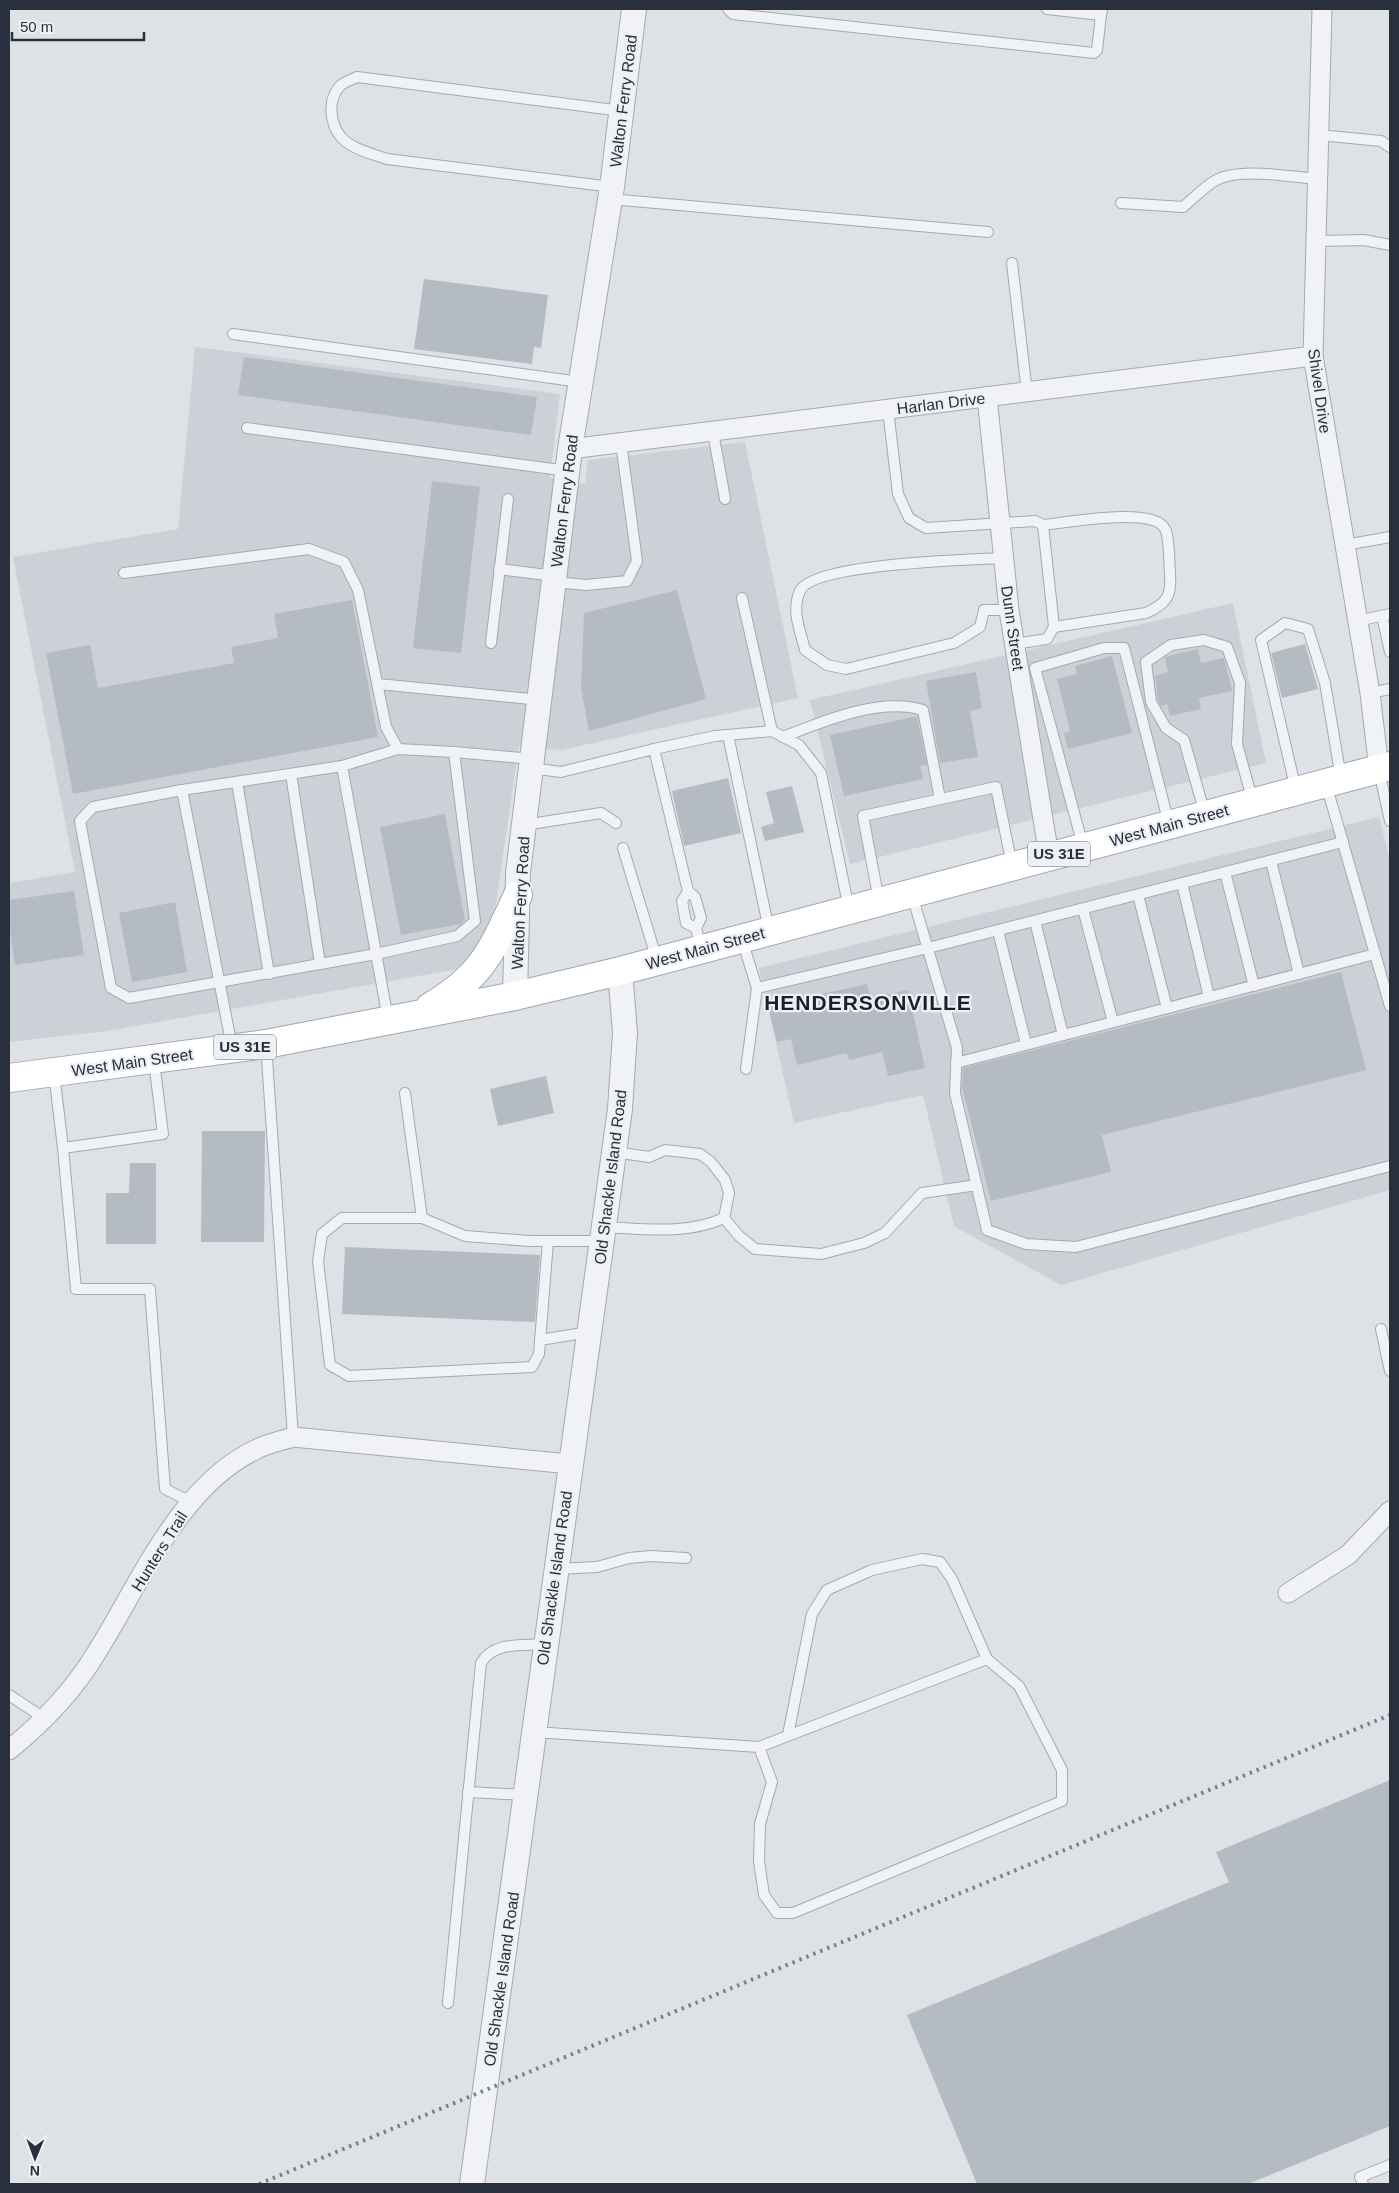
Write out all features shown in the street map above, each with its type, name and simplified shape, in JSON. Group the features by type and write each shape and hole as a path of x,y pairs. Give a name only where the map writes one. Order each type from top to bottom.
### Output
{"main road":[{"name":"West Main Street","path":"9,1078 266,1044 515,996 658,961 699,939 742,938 1384,768"},
{"path":"416,1015 453,994 474,975 493,948 518,895"}],"street":[{"name":"Walton Ferry Road","path":"515,996 518,895 524,825 569,460 611,193 634,9"},
{"name":"Shivel Drive","path":"1322,9 1313,356 1357,621 1384,768"},
{"name":"Harlan Drive","path":"569,460 621,443 1313,356"},
{"name":"Dunn Street","path":"987,397 1009,610 1050,856"},
{"name":"Old Shackle Island Road","path":"472,2184 620,1109 625,1033 620,971"},
{"name":"Hunters Trail","path":"9,1750 44,1718 94,1657 176,1520 205,1485 257,1448 293,1437 570,1464"},
{"path":"1288,1593 1348,1555 1390,1511"}],"lane":[{"path":"728,9 733,14 1094,54 1097,50 1101,12 1047,9"},
{"path":"622,111 357,77 340,85 333,98 332,119 342,138 361,150 387,159 611,193 988,232"},
{"path":"1319,135 1381,141 1390,147"},
{"path":"1121,203 1183,207 1214,181 1229,174 1318,179"},
{"path":"1316,241 1364,240 1390,244"},
{"path":"1012,263 1027,392"},
{"path":"233,334 581,382"},
{"path":"888,410 898,494 909,518 926,528 1035,521 1043,525 1142,517 1160,522 1166,530 1170,582 1169,595 1158,608 1146,613 1054,627"},
{"path":"247,428 569,460"},
{"path":"713,432 724,499"},
{"path":"499,570 586,585 626,581 637,561 621,443"},
{"path":"490,643 508,499"},
{"path":"1014,644 1047,639 1054,627 1043,525"},
{"path":"1345,545 1390,537"},
{"path":"124,573 309,549 344,562 358,590 386,728 398,749"},
{"path":"1004,558 853,568 812,579 800,589 795,611 805,650 827,665 846,669 954,642 980,627 984,610 1009,610"},
{"path":"742,598 772,731"},
{"path":"1357,621 1386,615 1390,652"},
{"path":"1297,791 1261,640 1285,623 1308,629 1325,684 1334,781 1343,842 1390,1006"},
{"path":"1205,815 1184,740 1166,728 1151,702 1146,662 1171,645 1204,640 1227,647 1240,683 1237,744 1253,803"},
{"path":"1083,848 1035,668 1104,648 1124,648 1169,825"},
{"path":"378,684 540,700"},
{"path":"1370,693 1390,689"},
{"path":"783,737 826,720 877,708 906,705 923,710 940,799"},
{"path":"454,752 475,921 458,936 376,954 129,998 111,988 80,821 92,807 182,790 342,766 398,749 454,752 532,764 562,772 654,749 728,735 772,731 799,745 821,773 849,910"},
{"path":"728,735 769,931"},
{"path":"654,749 688,891 695,897 700,918 699,939"},
{"path":"342,766 388,1020"},
{"path":"1384,768 1390,822"},
{"path":"291,774 320,964"},
{"path":"237,782 269,974"},
{"path":"879,902 863,816 996,787 1013,866"},
{"path":"182,790 233,1048"},
{"path":"524,825 601,813 616,822"},
{"path":"756,988 928,948 1343,842"},
{"path":"623,848 658,961"},
{"path":"1271,861 1299,974"},
{"path":"1225,872 1254,986"},
{"path":"1182,883 1209,997"},
{"path":"688,891 682,901 686,923 699,939"},
{"path":"912,893 957,1048 955,1093 987,1230 1026,1244 1076,1247 1390,1166"},
{"path":"1138,895 1167,1008"},
{"path":"1083,909 1113,1022"},
{"path":"1035,921 1063,1035"},
{"path":"998,930 1026,1044"},
{"path":"742,938 756,988 746,1069"},
{"path":"956,1063 1375,954"},
{"path":"266,1044 293,1437"},
{"path":"63,1148 163,1134 154,1059"},
{"path":"54,1072 76,1289 150,1289 165,1489 191,1502"},
{"path":"405,1092 422,1218"},
{"path":"614,1152 649,1157 665,1150 700,1154 711,1162 725,1180 729,1193 724,1218"},
{"path":"724,1218 739,1236 755,1249 821,1254 864,1243 885,1232 922,1193 976,1185"},
{"path":"548,1241 539,1354 532,1367 349,1376 330,1364 318,1261 322,1234 342,1218 422,1218 465,1236 548,1241 602,1234 677,1230 724,1218"},
{"path":"1381,1329 1390,1371"},
{"path":"540,1340 590,1331"},
{"path":"556,1569 597,1567 629,1558 652,1556 686,1558"},
{"path":"759,1747 772,1782 760,1824 759,1861 764,1895 777,1913 793,1914 1062,1801 1062,1770 1019,1686 987,1659 952,1579 940,1562 922,1559 872,1570 827,1590 812,1614 788,1736"},
{"path":"448,2004 480,1663 487,1653 495,1649 545,1644"},
{"path":"533,1732 759,1747 987,1659"},
{"path":"9,1695 44,1718"},
{"path":"468,1792 526,1794"},
{"path":"1363,2184 1360,2177 1390,2165"}],"shaded area":[{"path":"195,347 560,394 550,478 585,484 588,460 745,442 798,698 561,750 519,746 493,924 464,968 107,1031 9,1042 9,883 75,872 13,557 178,529"},
{"path":"1233,603 1266,763 850,864 810,700"},
{"path":"1379,817 1390,860 1390,1190 1061,1285 954,1226 923,1095 794,1123 759,968"}],"building":[{"path":"424,279 548,295 541,348 534,347 532,364 414,349"},
{"path":"244,357 537,397 531,435 238,395"},
{"path":"432,481 480,487 461,653 413,648"},
{"path":"677,590 706,699 589,731 581,688 584,613"},
{"path":"352,600 378,737 73,794 46,653 90,645 98,688 234,663 231,647 278,638 274,614"},
{"path":"1305,644 1318,689 1282,698 1271,653"},
{"path":"1198,649 1201,663 1224,658 1232,691 1199,698 1201,709 1170,716 1167,704 1161,706 1158,700 1155,676 1168,672 1165,658 1168,656"},
{"path":"1112,656 1132,733 1068,749 1064,733 1070,731 1057,679 1077,674 1075,666"},
{"path":"976,672 982,708 970,711 978,757 940,763 926,681"},
{"path":"917,716 927,765 920,766 923,779 844,796 830,735"},
{"path":"728,778 741,833 684,846 672,791"},
{"path":"792,786 804,832 765,841 761,827 774,823 766,792"},
{"path":"445,814 465,920 461,924 401,935 380,827"},
{"path":"74,891 84,955 15,965 9,925 9,900"},
{"path":"175,902 187,972 132,982 119,913"},
{"path":"1341,972 1366,1070 1102,1135 1111,1172 991,1201 962,1087 963,1068"},
{"path":"867,984 871,998 908,990 925,1068 888,1076 882,1052 849,1060 847,1053 797,1065 791,1039 777,1042 768,1006"},
{"path":"546,1076 554,1113 498,1126 490,1089"},
{"path":"202,1131 265,1131 264,1242 201,1242"},
{"path":"130,1163 156,1163 156,1244 106,1244 106,1193 129,1193"},
{"path":"345,1247 540,1255 535,1322 342,1314"},
{"path":"1390,1780 1390,2126 1248,2184 977,2184 907,2015 1229,1882 1216,1852"}],"railway":[{"path":"259,2184 1390,1715"}],"district":[{"name":"HENDERSONVILLE","path":"868,1003"}]}
